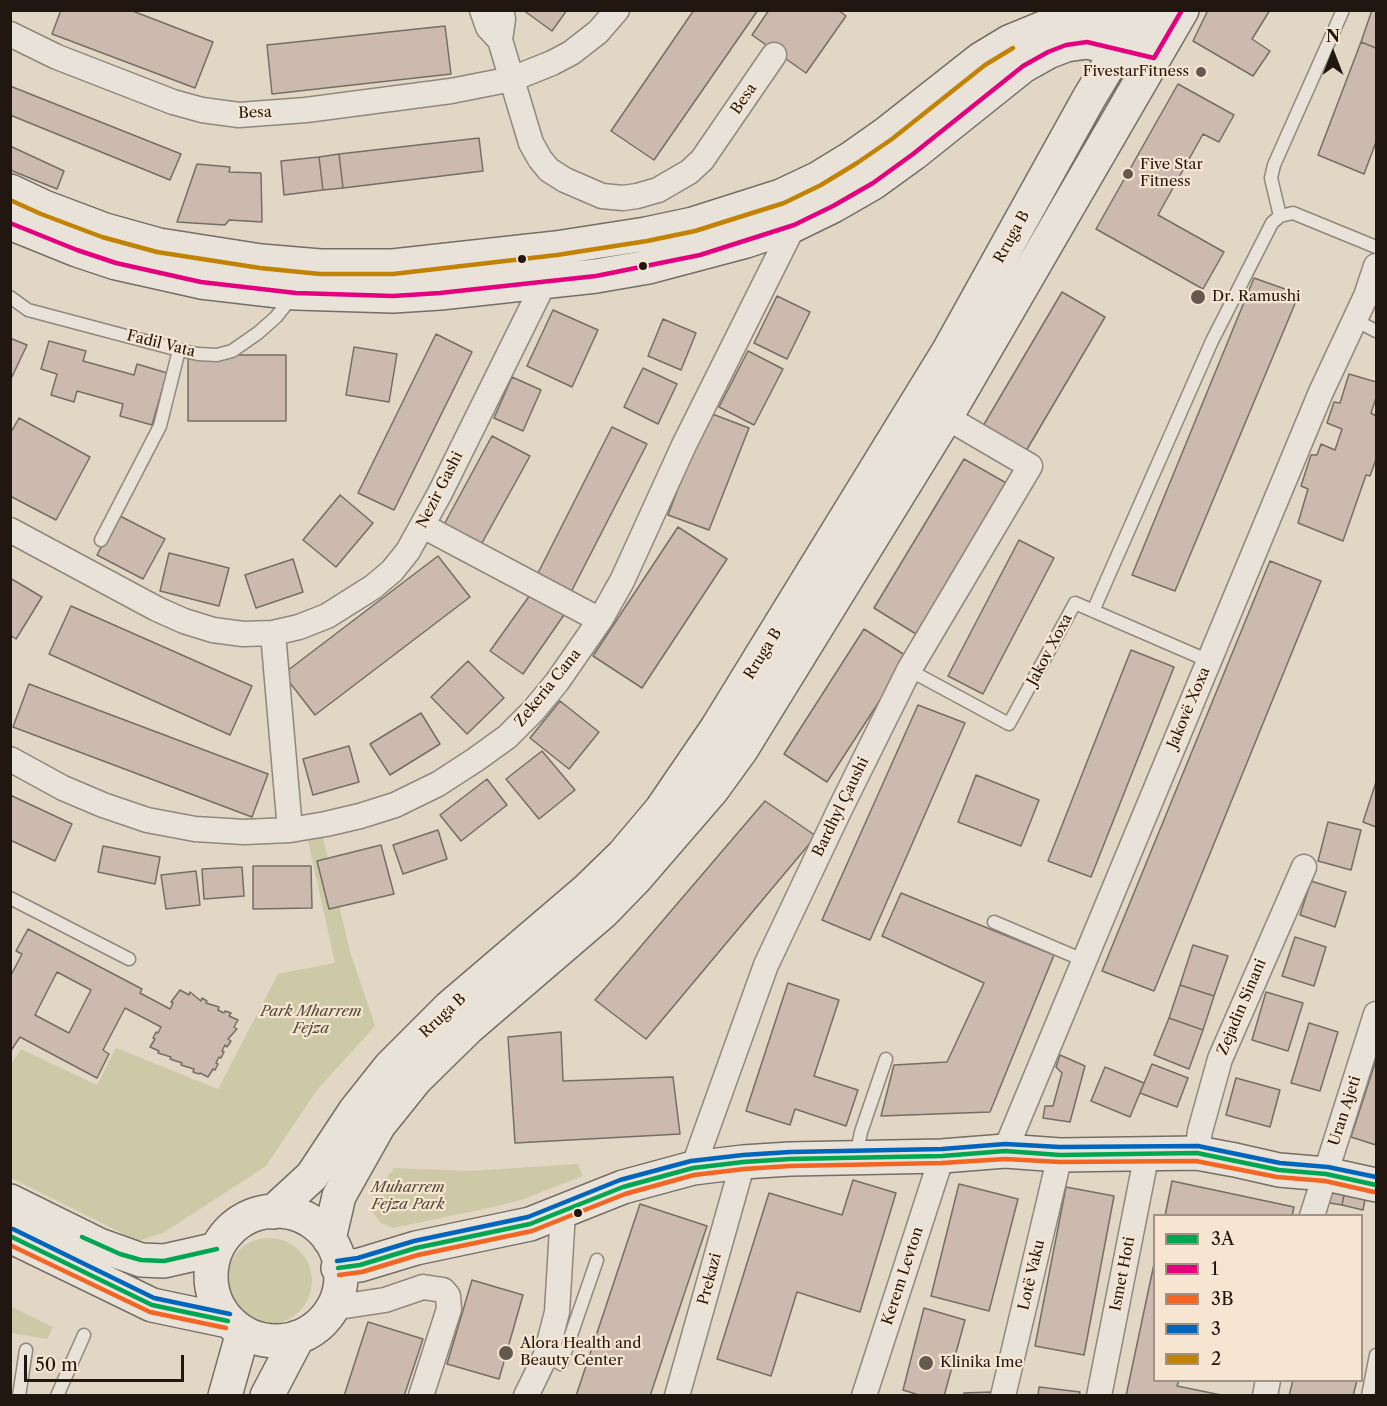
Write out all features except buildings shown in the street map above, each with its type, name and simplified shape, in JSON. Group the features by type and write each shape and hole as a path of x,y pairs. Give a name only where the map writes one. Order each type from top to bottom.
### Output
{"main road":[{"path":"10,224 116,264 201,282 296,293 393,296 489,289 596,276 658,264 746,241 794,225 873,183 913,154 1016,54 1040,20 1065,10"},
{"path":"1016,54 1068,20 1096,16 1139,16 1177,20"},
{"name":"Rruga B","path":"273,1212 312,1176 355,1111 390,1067 450,1007 587,890 623,855 661,810 717,728 948,352 1089,98 1139,16"},
{"name":"Rruga B","path":"334,1253 339,1196 379,1125 416,1079 469,1027 603,912 644,870 712,790 747,741 946,417 1177,20"},
{"path":"10,191 44,207 105,230 159,245 261,261 321,266 393,266 465,260 567,247 693,224 781,196 817,179 887,134 981,59 1048,52 1066,45 1087,42 1155,58"},
{"path":"1016,54 1048,62 1063,63 1074,68 1081,77 1089,98"},
{"path":"334,1253 360,1265 417,1248 530,1224 623,1187 693,1168 743,1162 942,1156 1005,1151 1060,1155 1197,1154 1279,1170 1326,1174 1377,1185"},
{"path":"10,1201 99,1245 141,1260 164,1261 217,1249"},
{"path":"10,1236 152,1305 236,1327 267,1341 280,1341 298,1337 315,1328 332,1308 340,1288 340,1271 334,1253 320,1229 306,1219 285,1212 258,1214 238,1223 227,1233 217,1249 211,1268 212,1287 218,1305 236,1327 225,1395"},
{"path":"267,1395 298,1337"}],"street":[{"name":"Besa","path":"482,10 488,27 500,40"},
{"name":"Besa","path":"501,10 503,19 500,40 531,143 549,170 585,190 602,196 623,198 658,190 689,172 702,160 774,55"},
{"name":"Besa","path":"10,34 57,57 173,102 239,115 306,110 451,91 512,79 571,53 598,32 617,10"},
{"name":"Zekeria Cana","path":"10,759 63,788 147,820 195,829 244,832 290,830 326,824 395,805 438,784 475,760 507,737 533,711 557,682 600,620 622,581 684,445 794,225"},
{"name":"Jakovë Xoxa","path":"1005,1151 1321,392 1355,320 1377,266"},
{"name":"Nezir Gashi","path":"10,530 157,609 213,630 243,634 273,633 299,627 327,616 373,587 392,571 408,551 423,526 544,283"},
{"name":"Bardhyl Çaushi","path":"693,1168 766,965 840,809 909,670 1030,466 946,417"},
{"path":"423,526 600,620"},
{"path":"273,633 290,830"},
{"name":"Zejadin Sinani","path":"1197,1154 1200,1131 1220,1059 1304,867"},
{"name":"Uran Ajeti","path":"1312,1214 1377,1014"},
{"name":"Ismet Hoti","path":"1099,1395 1147,1154"},
{"name":"Lotë Vaku","path":"1004,1395 1060,1155"},
{"name":"Kerem Levton","path":"864,1395 942,1156"},
{"name":"Prekazi","path":"677,1395 743,1162"},
{"path":"526,1395 546,1355 557,1312 564,1212"},
{"path":"332,1308 386,1300 423,1287 442,1290 448,1296 448,1309 421,1395"}],"lane":[{"path":"1280,216 1271,178 1274,165 1343,10"},
{"path":"1093,611 1212,341 1272,223 1280,216 1293,213 1377,248"},
{"name":"Fadil Vata","path":"10,297 28,310 179,350 217,355 232,351 258,333 276,317 296,293"},
{"path":"1355,320 1377,331"},
{"path":"101,540 160,426 179,350"},
{"name":"Jakov Xoxa","path":"909,670 1009,724 1074,603 1209,661"},
{"path":"10,898 129,959"},
{"path":"993,922 1083,960"},
{"path":"856,1157 861,1132 886,1059"},
{"path":"546,1355 561,1364 597,1260"},
{"path":"57,1395 84,1335"},
{"path":"19,1395 26,1350"},
{"path":"1368,1395 1377,1355"}],"green space":[{"name":"Park Mharrem Fejza","path":"322,834 351,955 375,1026 317,1090 266,1166 163,1233 138,1241 11,1178 10,1066 21,1049 97,1085 116,1048 218,1089 278,974 335,963 307,836"},
{"name":"Muharrem Fejza Park","path":"578,1164 583,1176 521,1200 493,1207 393,1228 381,1223 371,1210 374,1194 394,1168 469,1171"},
{"path":"269,1238 293,1245 305,1257 312,1281 305,1305 293,1317 269,1324 245,1317 233,1305 226,1281 233,1257 245,1245"},
{"path":"10,1306 53,1327 47,1339 11,1333"}],"transit line":[{"name":"1","path":"10,223 116,263 201,282 296,293 393,296 596,276 700,255 794,225 873,183 1023,66 1048,52 1066,45 1087,42 1154,58 1182,10"},
{"name":"2","path":"10,200 102,237 157,252 260,268 320,274 393,274 557,255 695,231 784,203 821,185 857,163 892,139 985,65 1013,48"},
{"name":"3","path":"337,1261 358,1258 414,1241 528,1217 620,1180 691,1161 743,1155 942,1149 1005,1144 1060,1147 1198,1146 1280,1163 1328,1167 1376,1177"},
{"name":"3A","path":"338,1268 360,1265 416,1248 530,1224 623,1187 693,1168 743,1162 942,1156 1005,1151 1060,1155 1197,1153 1279,1170 1326,1174 1376,1185"},
{"name":"3B","path":"339,1275 362,1272 418,1255 532,1231 625,1194 694,1175 744,1169 1005,1159 1060,1162 1196,1161 1277,1177 1325,1181 1374,1192"},
{"name":"3","path":"13,1229 154,1298 230,1314"},
{"name":"3A","path":"10,1236 152,1305 228,1321"},
{"name":"3A","path":"82,1237 120,1254 141,1260 164,1261 217,1249"},
{"name":"3B","path":"10,1245 150,1312 226,1328"}],"place":[{"name":"FivestarFitness","path":"1201,72"},
{"name":"Five Star Fitness","path":"1128,174"},
{"name":"Dr. Ramushi","path":"1198,297"},
{"name":"Alora Health and Beauty Center","path":"506,1353"},
{"name":"Klinika Ime","path":"926,1363"}]}
